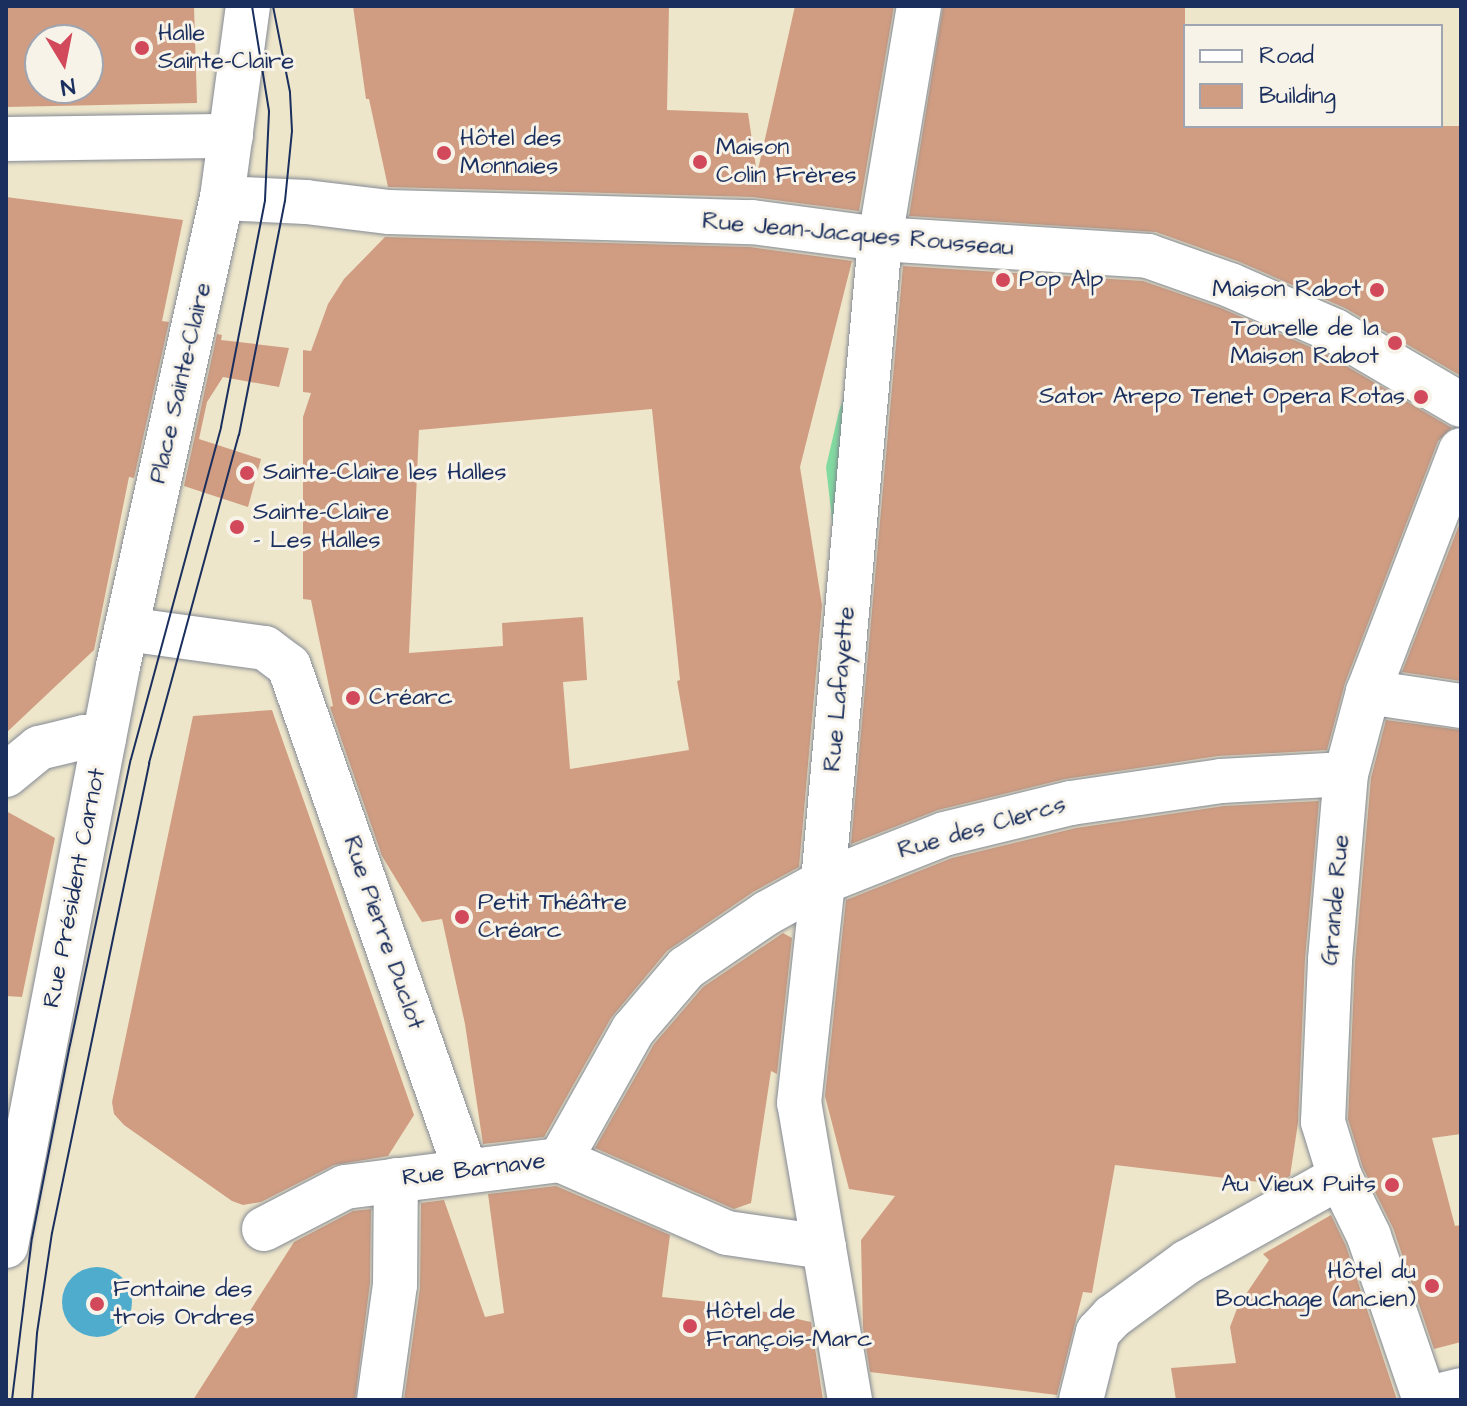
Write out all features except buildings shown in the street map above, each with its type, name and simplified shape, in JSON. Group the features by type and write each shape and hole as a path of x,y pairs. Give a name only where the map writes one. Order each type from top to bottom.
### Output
{"street":[{"name":"Place Sainte-Claire","path":"122,647 222,198 248,6"},
{"name":"Rue Lafayette","path":"848,1386 799,1103 823,882 880,239 919,6"},
{"path":"6,139 231,136"},
{"name":"Rue Jean-Jacques Rousseau","path":"222,198 306,202 389,212 752,222 880,239 1148,256 1230,285 1335,331 1461,405"},
{"name":"Grande Rue","path":"1437,1396 1408,1355 1369,1236 1340,1177 1323,1122 1329,984 1346,774 1368,692 1461,450"},
{"name":"Rue Pierre Duclot","path":"122,647 265,648 289,666 465,1169"},
{"name":"Rue Président Carnot","path":"6,1246 25,1082 104,739 122,647"},
{"path":"1368,692 1461,706"},
{"path":"6,775 39,748 84,737 104,739"},
{"name":"Rue des Clercs","path":"560,1160 633,1030 686,968 767,913 823,882 944,834 1071,803 1221,781 1346,774"},
{"name":"Rue Barnave","path":"264,1229 345,1187 465,1169 560,1160 727,1233 824,1247"},
{"path":"1081,1400 1098,1332 1112,1317 1187,1262 1340,1177"},
{"path":"379,1400 395,1285 396,1180"}],"green space":[{"path":"858,361 834,537 826,467 839,411"}],"water":[{"name":"Fontaine des trois Ordres","path":"90,1267 104,1267 126,1282 132,1302 130,1315 122,1327 104,1337 90,1337 68,1322 62,1309 62,1295 77,1273"}],"tram line":[{"path":"12,1400 32,1238 70,1045 131,759 221,427 265,200 269,111 252,6"},
{"path":"32,1400 37,1333 52,1233 149,763 239,435 285,201 292,131 290,92 273,6"}],"place":[{"name":"Halle Sainte-Claire","path":"142,48"},
{"name":"Hôtel des Monnaies","path":"444,153"},
{"name":"Maison Colin Frères","path":"700,162"},
{"name":"Pop Alp","path":"1003,280"},
{"name":"Maison Rabot","path":"1377,290"},
{"name":"Tourelle de la Maison Rabot","path":"1395,343"},
{"name":"Sator Arepo Tenet Opera Rotas","path":"1421,397"},
{"name":"Sainte-Claire les Halles","path":"247,473"},
{"name":"Sainte-Claire - Les Halles","path":"237,527"},
{"name":"Créarc","path":"353,698"},
{"name":"Petit Théâtre Créarc","path":"462,917"},
{"name":"Au Vieux Puits","path":"1392,1185"},
{"name":"Hôtel du Bouchage (ancien)","path":"1432,1286"},
{"name":"Fontaine des trois Ordres","path":"97,1304"},
{"name":"Hôtel de François-Marc","path":"690,1326"}]}
